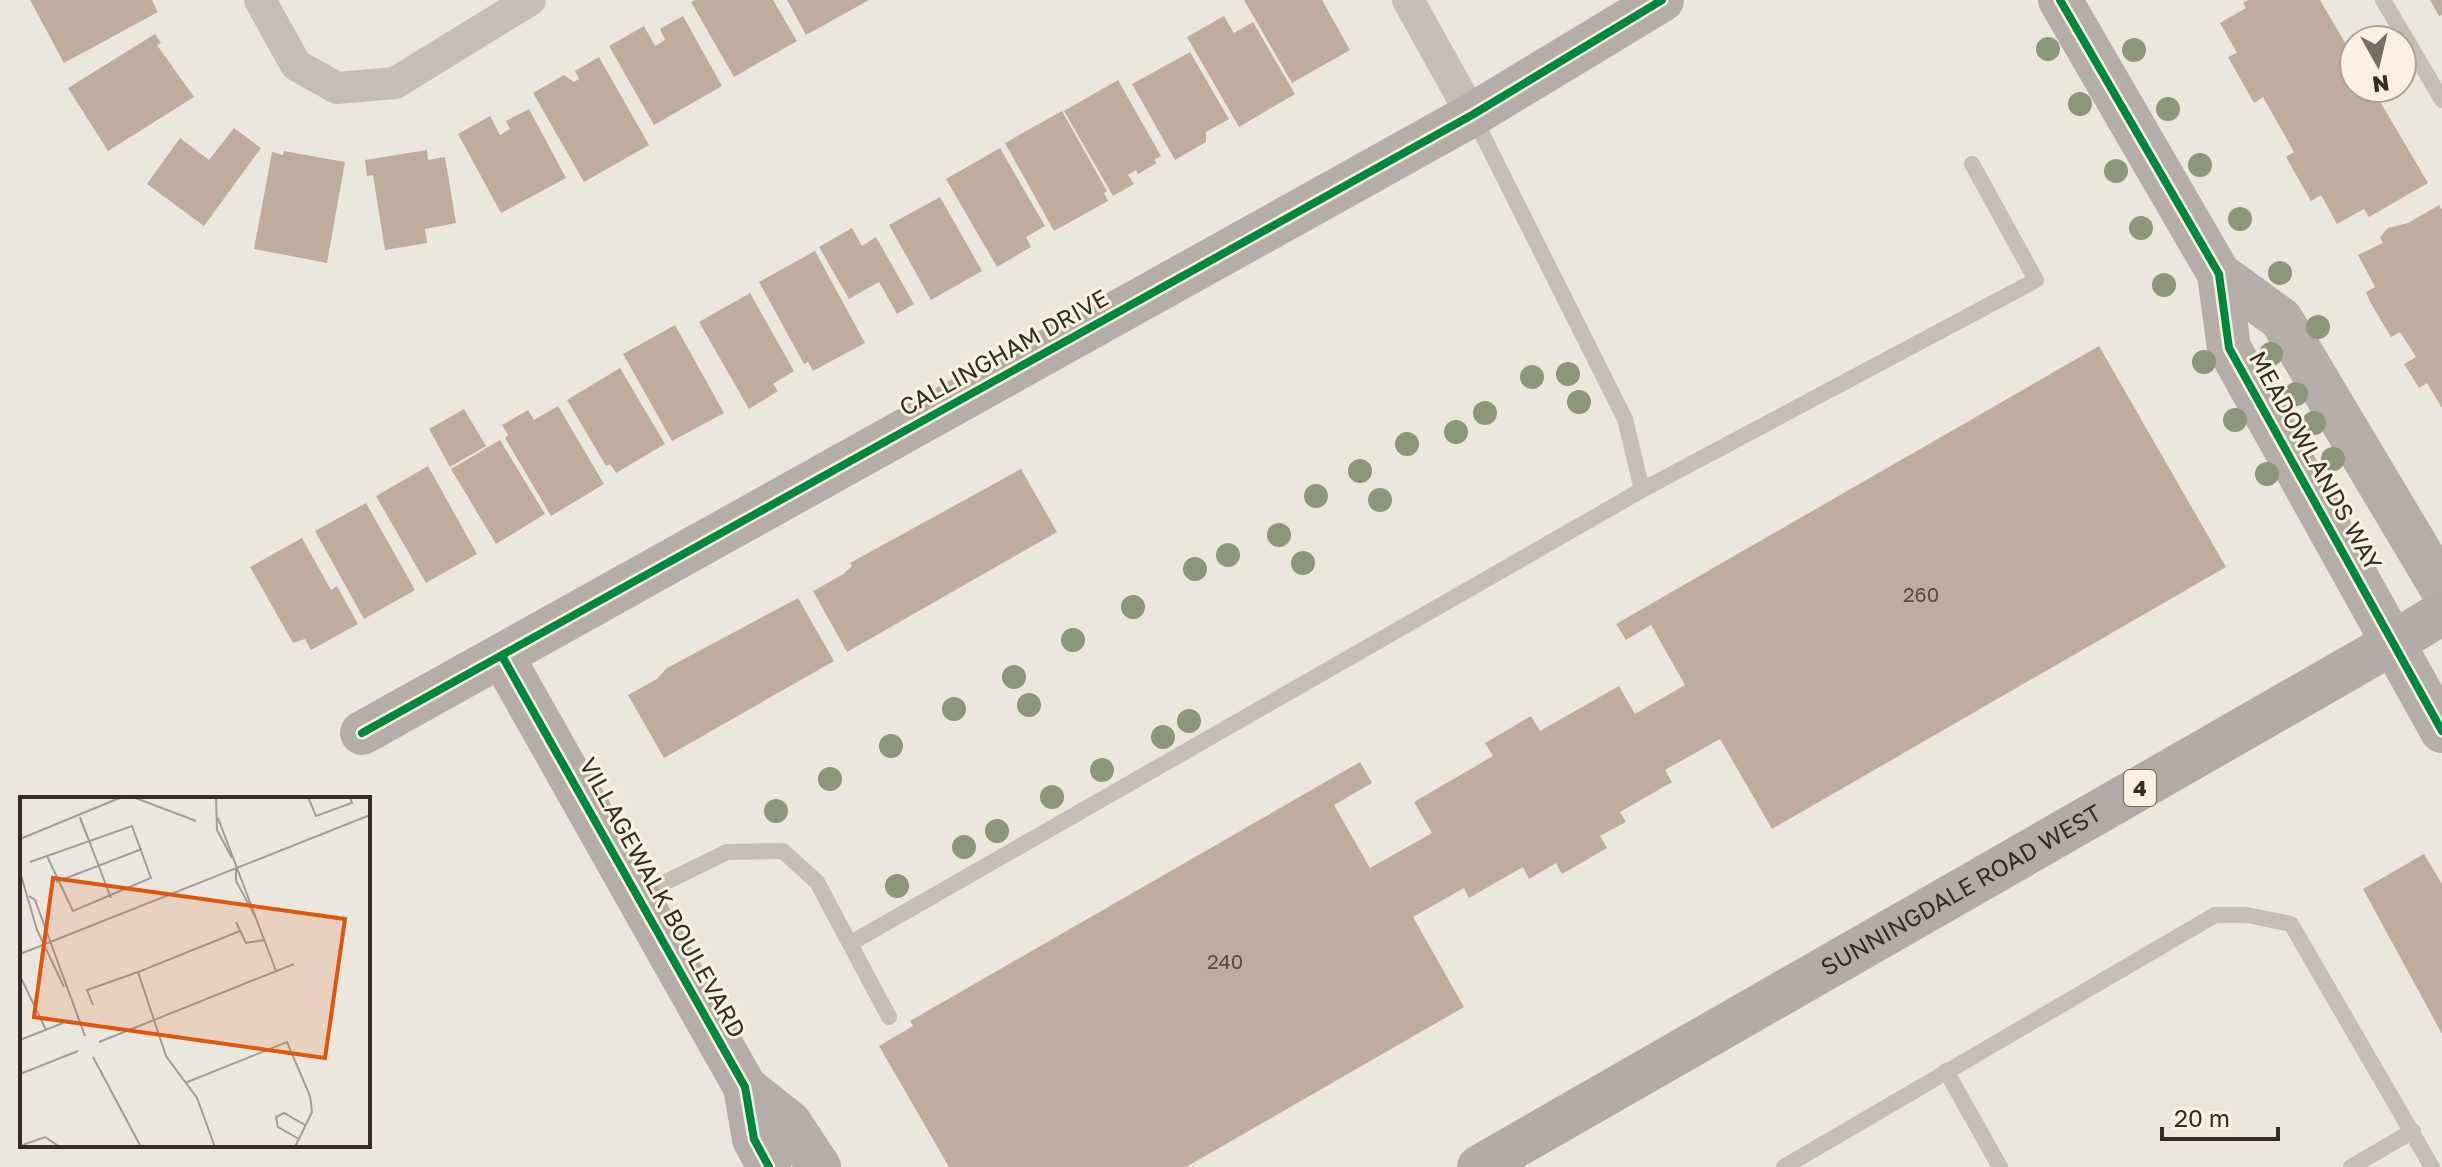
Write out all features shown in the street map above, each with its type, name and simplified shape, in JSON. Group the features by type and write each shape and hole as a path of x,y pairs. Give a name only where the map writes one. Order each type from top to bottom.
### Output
{"main road":[{"name":"SUNNINGDALE ROAD WEST","path":"1479,1167 2442,613"}],"street":[{"path":"260,0 296,65 337,88 395,83 530,0"},
{"path":"1408,0 1472,115"},
{"name":"CALLINGHAM DRIVE","path":"362,733 1472,115 1662,0"},
{"name":"MEADOWLANDS WAY","path":"2060,0 2219,274 2229,348 2442,731"},
{"name":"MEADOWLANDS WAY","path":"2219,274 2281,319 2442,589"},
{"name":"VILLAGEWALK BOULEVARD","path":"502,656 745,1087 754,1139 769,1167"},
{"name":"VILLAGEWALK BOULEVARD","path":"745,1087 790,1123 819,1167"}],"lane":[{"path":"2383,0 2442,100"},
{"path":"1472,115 1625,419 1642,490"},
{"path":"851,943 1642,490 2036,280 1972,164"},
{"path":"637,896 727,852 783,851 817,882 889,1017"},
{"path":"1784,1167 2215,915 2247,915 2291,924 2432,1167"},
{"path":"1946,1071 2000,1167"},
{"path":"2351,1167 2413,1131"}],"building":[{"path":"30,0 152,0 158,12 64,63"},
{"path":"773,0 797,41 734,77 691,2"},
{"path":"787,0 869,0 806,35"},
{"path":"1244,0 1322,0 1350,50 1292,83"},
{"path":"2248,0 2320,0 2338,31 2338,104 2381,104 2428,183 2369,217 2364,209 2337,224 2321,195 2311,201 2286,157 2294,152 2263,97 2254,103 2228,57 2237,53 2220,23 2246,8 2243,3"},
{"path":"2430,0 2442,0 2442,15 2439,16"},
{"path":"683,16 722,86 654,125 609,46 644,26 655,46 665,40 660,29"},
{"path":"1224,16 1234,33 1253,22 1295,94 1239,127 1187,37"},
{"path":"155,34 161,43 157,45 194,97 108,151 68,88"},
{"path":"1190,52 1229,119 1206,132 1206,142 1175,160 1132,84"},
{"path":"599,57 649,145 584,182 533,93 564,75 574,82 579,79 575,71"},
{"path":"1118,80 1161,156 1154,160 1157,163 1138,174 1136,170 1128,175 1134,184 1113,196 1064,111"},
{"path":"529,109 566,178 501,213 458,134 490,116 500,135 510,129 506,121"},
{"path":"1062,111 1107,191 1104,193 1108,201 1054,231 1005,143"},
{"path":"234,128 261,148 204,226 147,184 180,138 209,160"},
{"path":"1000,148 1045,226 1026,237 1031,247 997,267 946,179"},
{"path":"427,150 428,160 445,157 456,223 425,229 427,243 385,250 373,175 367,176 365,160"},
{"path":"284,151 345,162 327,263 254,249 272,152 283,155"},
{"path":"940,197 982,271 931,300 889,225"},
{"path":"2439,205 2442,210 2442,408 2427,383 2419,388 2404,364 2416,357 2400,332 2391,337 2370,302 2366,292 2375,287 2358,255 2383,243 2380,237 2388,228 2408,223"},
{"path":"852,228 862,246 876,237 914,304 897,314 879,282 849,299 819,247"},
{"path":"815,251 865,343 813,371 808,362 804,364 759,282"},
{"path":"750,293 794,371 773,384 778,391 749,409 699,322"},
{"path":"675,325 724,413 672,441 623,354"},
{"path":"2099,346 2226,567 1772,829 1720,739 1665,770 1672,782 1620,812 1626,822 1600,836 1607,848 1562,874 1556,863 1529,879 1523,867 1469,898 1464,888 1413,917 1464,1007 1186,1167 949,1167 879,1046 913,1026 910,1021 1360,762 1372,783 1334,805 1370,868 1432,833 1414,802 1493,756 1485,743 1531,716 1540,731 1619,686 1635,714 1685,685 1651,625 1626,640 1616,624"},
{"path":"620,368 665,444 616,473 610,464 606,466 567,400"},
{"path":"558,406 604,484 551,516 505,438 508,435 502,425 528,410 534,420"},
{"path":"464,409 486,446 450,467 429,429"},
{"path":"500,440 545,514 496,544 451,469"},
{"path":"428,466 477,554 426,583 376,496"},
{"path":"1021,469 1057,532 847,652 813,591 842,575 852,566 850,563"},
{"path":"366,503 415,590 364,619 315,531"},
{"path":"302,538 331,590 337,586 358,624 311,650 305,639 293,643 250,567"},
{"path":"798,598 834,661 664,758 628,695 657,679 667,668"},
{"path":"2424,854 2442,884 2442,1034 2363,889"}],"cycle path":[{"path":"362,733 1472,115 1662,0"},
{"path":"2060,0 2219,274 2229,348 2442,731"},
{"path":"502,656 745,1087 754,1139 769,1167"}]}
